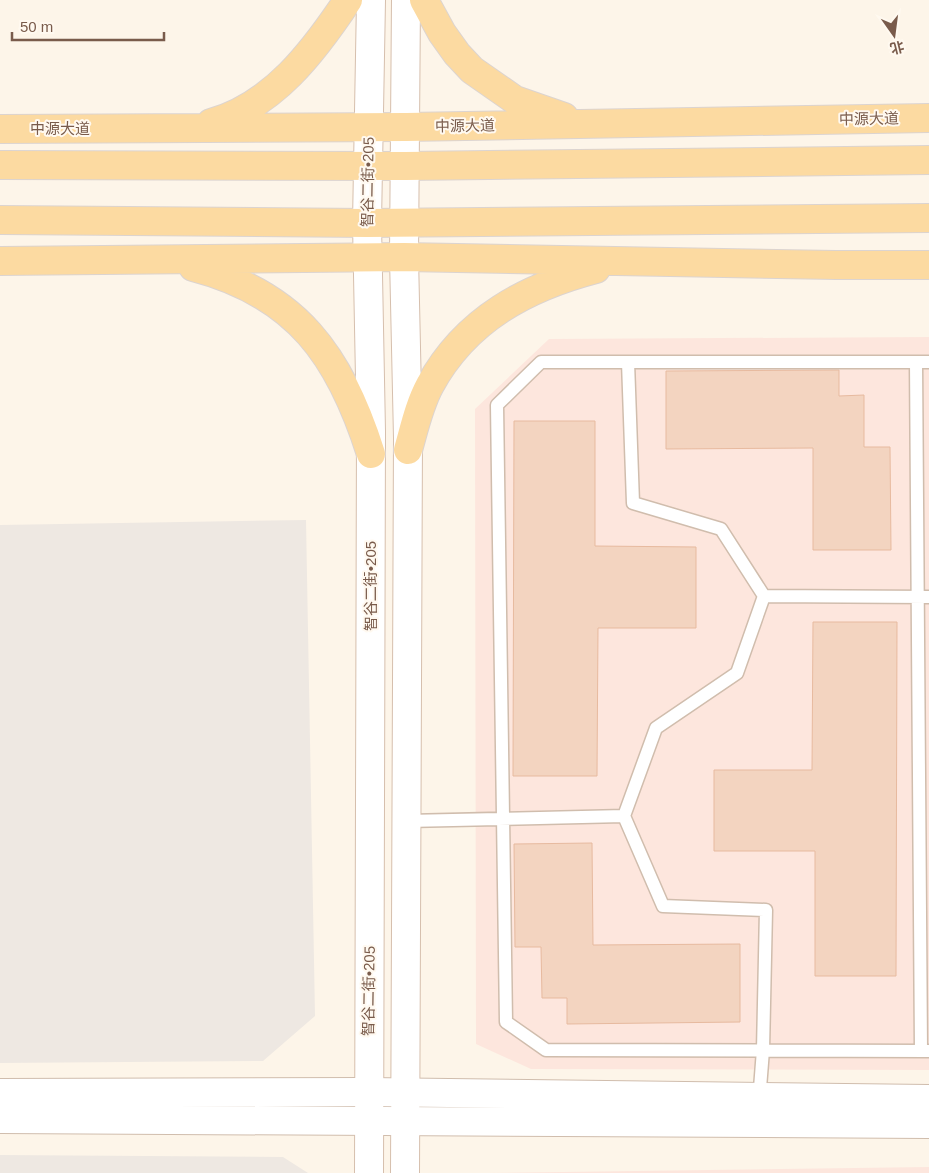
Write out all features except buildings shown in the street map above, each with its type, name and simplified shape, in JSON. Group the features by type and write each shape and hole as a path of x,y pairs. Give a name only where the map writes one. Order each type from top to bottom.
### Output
{"main road":[{"path":"193,128 225,119 266,96 308,56 348,0"},
{"name":"智谷二街•205","path":"369,1173 371,454 367,223 371,0"},
{"path":"405,1173 408,450 404,257 406,0"},
{"path":"424,0 442,33 457,54 472,70 515,100 585,124"},
{"name":"中源大道","path":"0,129 406,127 929,118"},
{"path":"0,165 405,166 929,160"},
{"path":"0,220 367,223 929,218"},
{"path":"0,261 404,257 929,265"},
{"path":"165,259 220,274 246,286 283,308 305,327 320,346 347,388 371,454"},
{"path":"408,450 430,385 458,347 474,331 509,302 526,293 577,274 625,261"},
{"path":"0,1092 368,1092 405,1107"},
{"path":"0,1119 369,1119 405,1107 758,1110 929,1099"},
{"path":"758,1110 929,1124"}],"lane":[{"path":"541,362 628,362 923,362 925,1051 546,1050 506,1022 497,405 541,362"},
{"path":"628,362 633,503 721,529 764,596"},
{"path":"764,596 923,597"},
{"path":"758,1110 763,1050 766,910 663,906 624,816 656,728 737,673 764,596"},
{"path":"407,821 624,816"}],"shaded area":[{"path":"929,337 929,1070 531,1069 476,1044 475,409 549,339"},
{"path":"306,520 315,1016 263,1061 0,1063 0,525"},
{"path":"0,1155 283,1157 308,1173 0,1173"},
{"path":"929,1167 929,1173 487,1173"}]}
